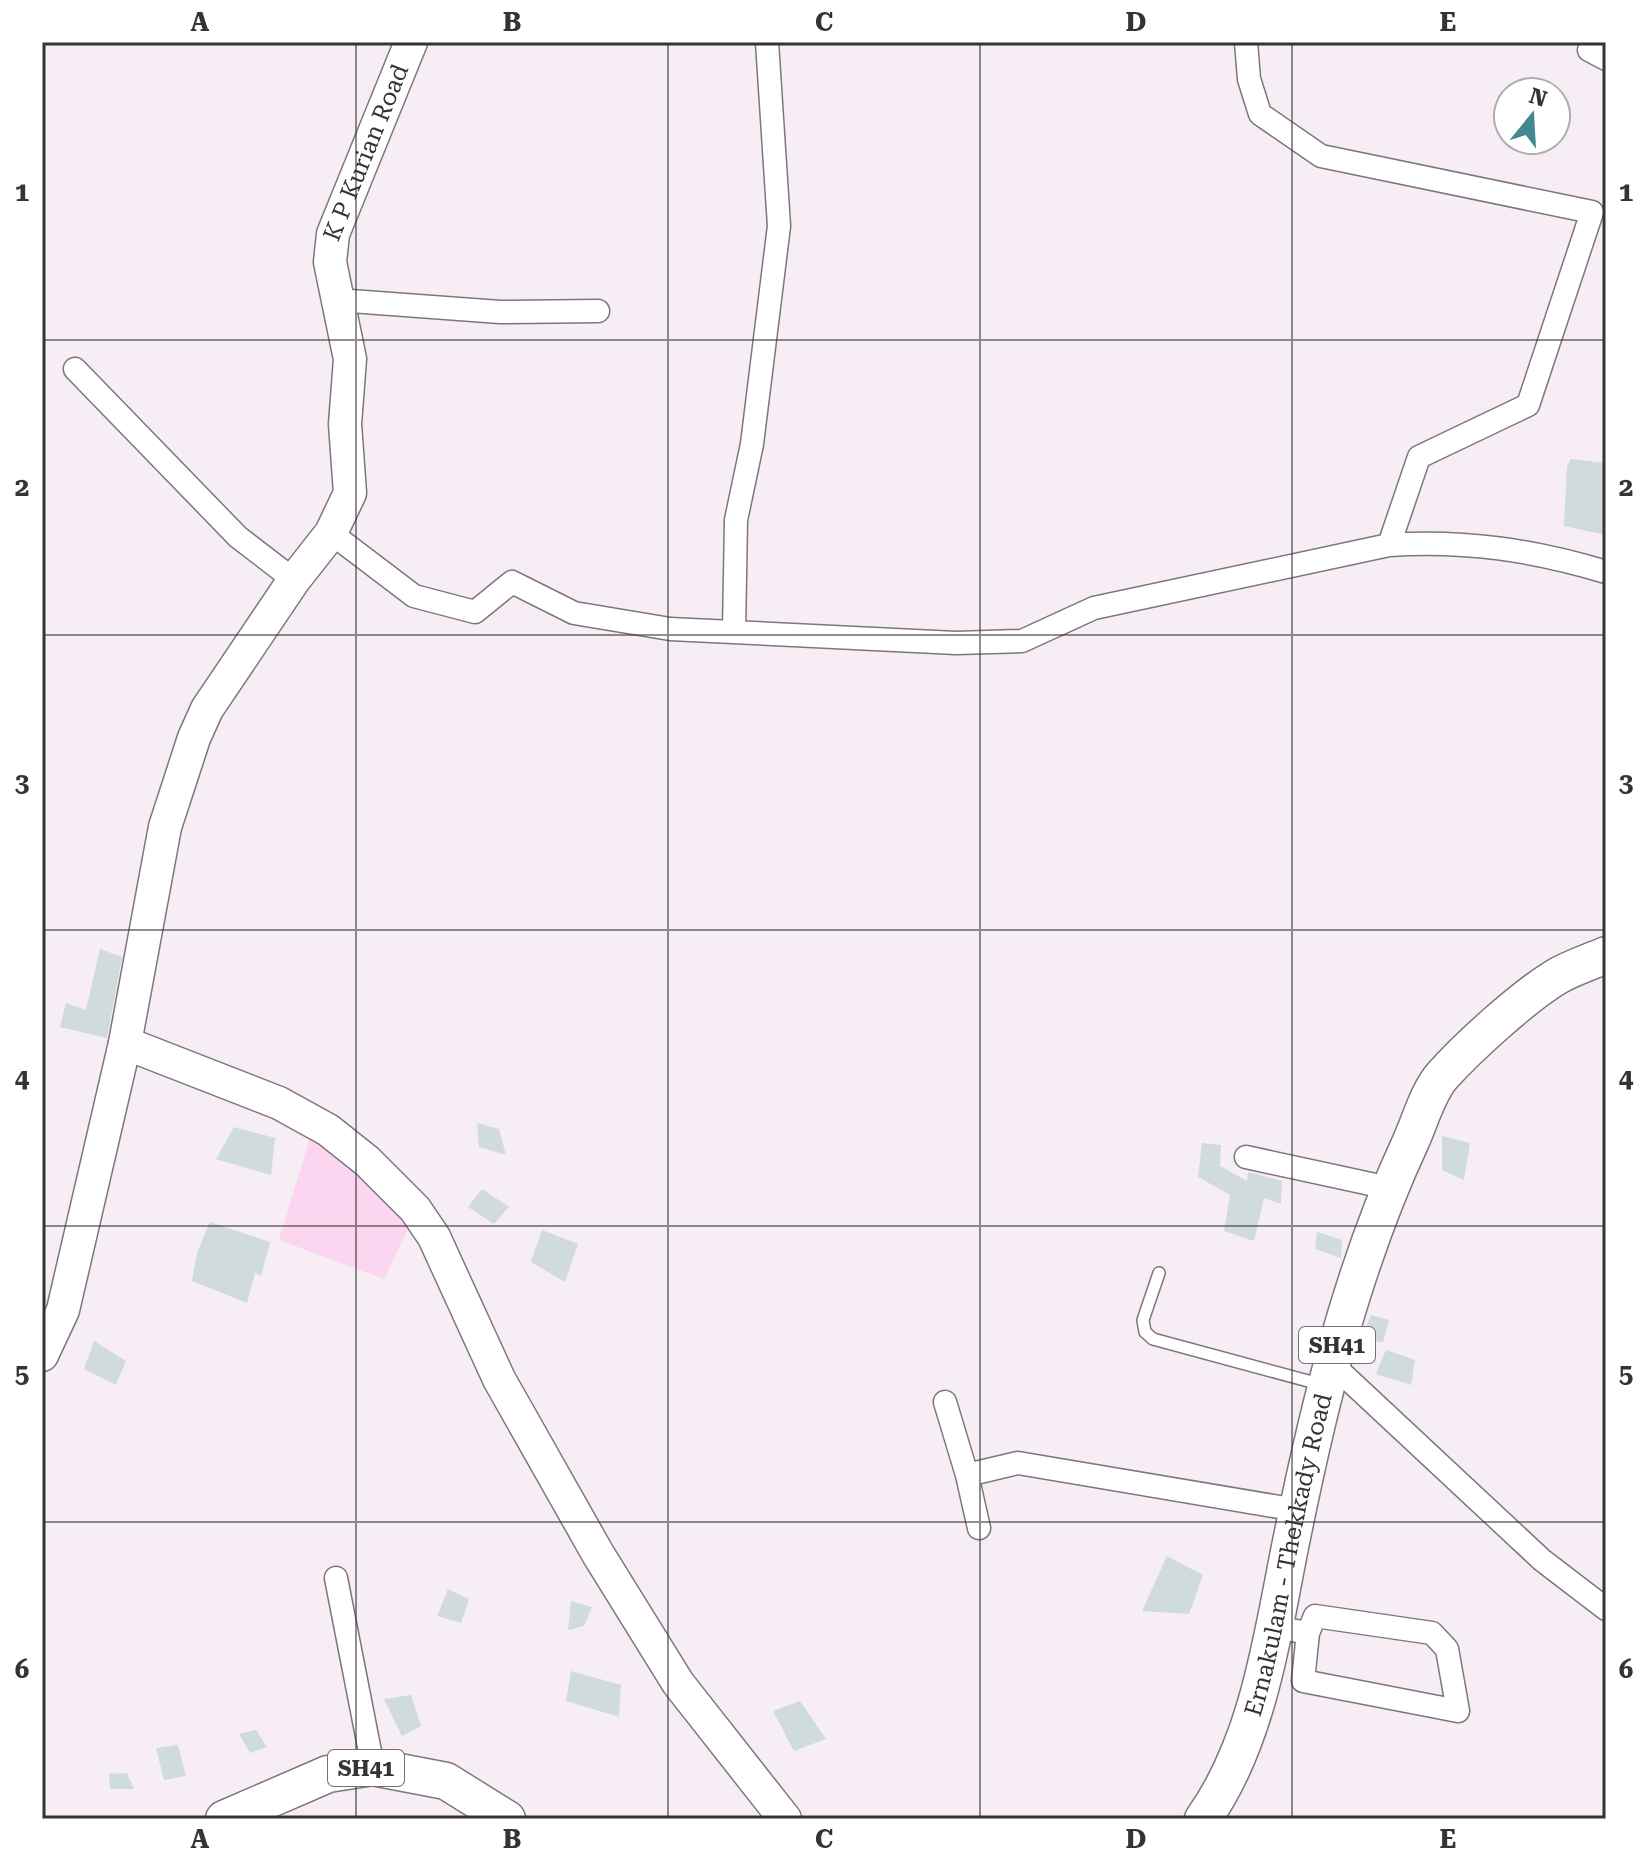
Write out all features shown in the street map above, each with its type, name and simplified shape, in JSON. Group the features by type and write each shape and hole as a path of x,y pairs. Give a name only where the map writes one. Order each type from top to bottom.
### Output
{"main road":[{"name":"Ernakulam - Thekkady Road","path":"1203,1819 1219,1797 1291,1630 1297,1510 1330,1375 1389,1188 1440,1078 1512,1012 1557,977 1606,955"},
{"name":"SH41","path":"224,1819 328,1774 373,1767 446,1781 507,1819"}],"street":[{"name":"K P Kurian Road","path":"42,1355 63,1310 125,1043 165,827 194,738 207,709 294,580 331,533 350,493 345,424 350,359 330,262 333,234 411,42"},
{"path":"734,631 736,520 752,444 779,226 767,42"},
{"path":"1246,42 1249,79 1260,114 1321,156 1592,212 1528,405 1419,457 1389,545"},
{"path":"337,300 500,312 598,311"},
{"path":"75,369 238,537 294,580"},
{"path":"331,533 414,596 475,612 512,582 574,613 670,629 956,643 1022,641 1094,608 1389,545 1434,542 1492,545 1551,555 1606,572"},
{"path":"125,1043 279,1103 328,1130 367,1161 415,1209 434,1237 499,1379 598,1554 678,1683 785,1819"},
{"path":"1246,1157 1389,1188"},
{"path":"1330,1375 1542,1560 1606,1609"},
{"path":"945,1402 979,1528"},
{"path":"967,1475 1018,1463 1297,1510"},
{"path":"336,1578 373,1767"},
{"path":"1315,1616 1432,1633 1447,1649 1458,1711 1303,1681 1291,1630 1315,1616"}],"lane":[{"path":"1159,1273 1143,1320 1145,1332 1153,1339 1330,1375"}],"shaded area":[{"path":"310,1138 412,1221 384,1279 279,1240"}],"building":[{"path":"1571,459 1606,463 1606,535 1564,526 1567,466"},
{"path":"100,949 122,957 107,1038 60,1027 66,1003 86,1010"},
{"path":"477,1123 499,1129 506,1155 479,1147"},
{"path":"234,1127 275,1138 271,1175 216,1159"},
{"path":"1442,1136 1470,1143 1464,1180 1442,1170"},
{"path":"1202,1143 1221,1145 1220,1166 1247,1181 1248,1172 1282,1181 1281,1204 1264,1198 1254,1241 1224,1231 1230,1195 1198,1177"},
{"path":"482,1189 509,1207 494,1224 468,1207"},
{"path":"210,1222 270,1242 261,1276 255,1273 247,1303 192,1281 197,1253"},
{"path":"542,1230 578,1244 565,1282 531,1262"},
{"path":"1317,1232 1342,1240 1341,1258 1315,1249"},
{"path":"1371,1315 1389,1320 1383,1342 1361,1340"},
{"path":"94,1341 126,1361 116,1385 84,1369"},
{"path":"1386,1350 1415,1360 1411,1385 1376,1374"},
{"path":"1167,1556 1203,1575 1189,1614 1142,1611"},
{"path":"448,1589 469,1599 461,1623 437,1616"},
{"path":"571,1601 592,1607 584,1626 568,1630"},
{"path":"571,1671 621,1685 619,1717 566,1701"},
{"path":"411,1695 421,1726 402,1736 384,1699"},
{"path":"800,1701 826,1739 794,1751 773,1711"},
{"path":"256,1730 267,1747 250,1753 239,1734"},
{"path":"178,1745 186,1776 164,1780 156,1748"},
{"path":"127,1773 134,1789 110,1789 109,1774"}]}
